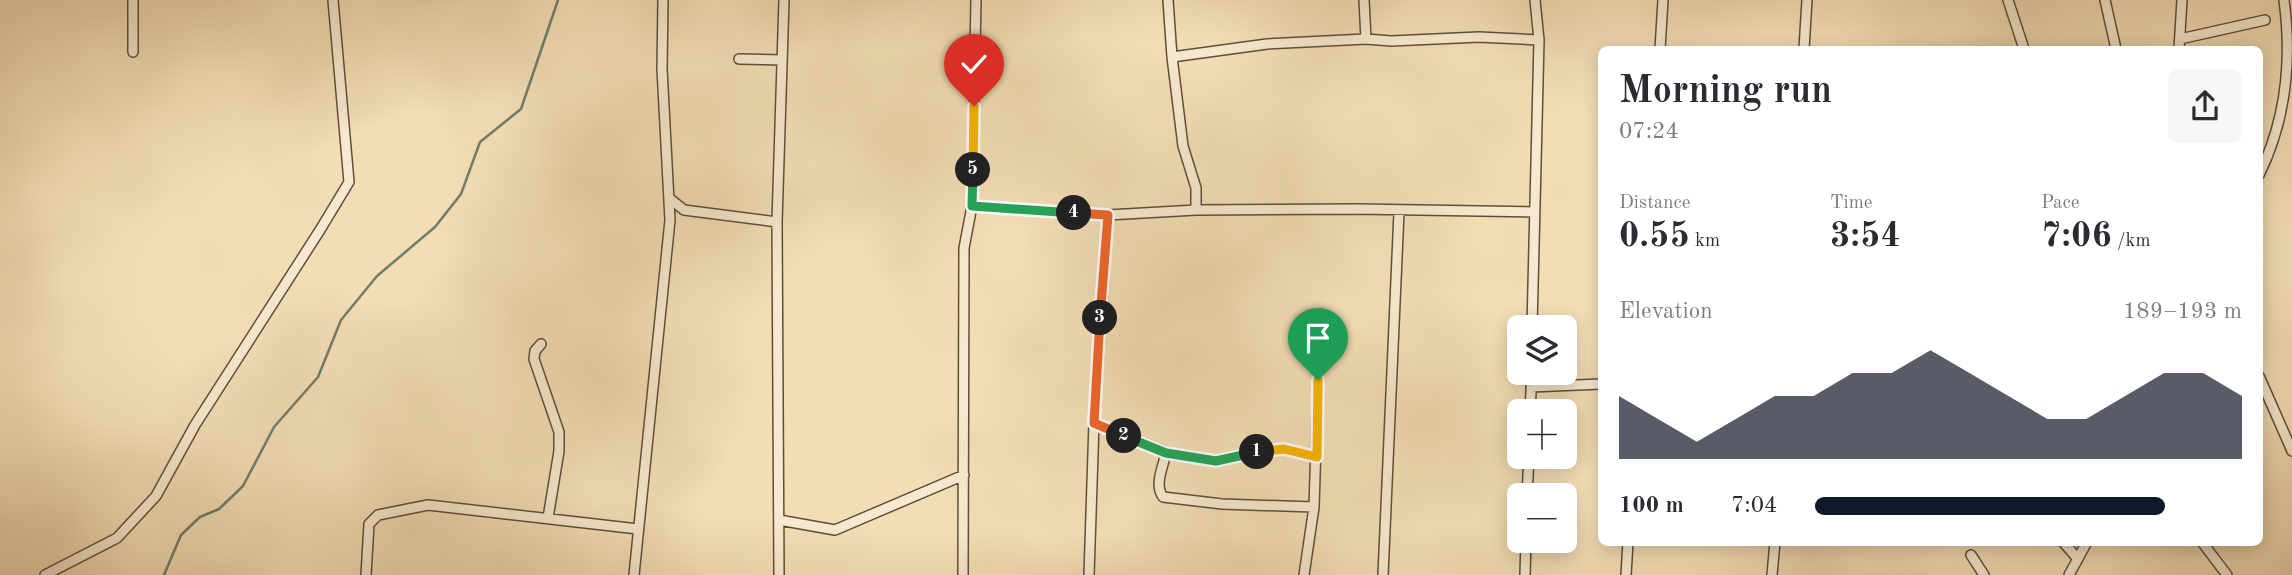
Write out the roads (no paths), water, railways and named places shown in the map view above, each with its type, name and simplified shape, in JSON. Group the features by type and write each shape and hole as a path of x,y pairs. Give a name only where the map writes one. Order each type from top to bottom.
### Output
{"street":[{"path":"133,0 133,52"},
{"path":"45,575 117,538 156,496 195,425 349,182 333,0"},
{"path":"634,575 670,220 662,69 663,0"},
{"path":"779,575 777,222 784,0"},
{"path":"963,575 964,248 972,206 976,0"},
{"path":"1168,0 1183,146 1196,188 1196,210"},
{"path":"1364,0 1366,39"},
{"path":"1532,315 1539,40 1535,0"},
{"path":"1660,46 1663,0"},
{"path":"1804,46 1807,0"},
{"path":"2008,0 2023,46"},
{"path":"2105,0 2115,46"},
{"path":"2182,0 2179,44 2265,20"},
{"path":"2263,166 2272,149 2288,79 2289,57 2284,0"},
{"path":"1172,57 1267,44 1366,39 1391,41 1479,37 1539,40"},
{"path":"739,59 782,60"},
{"path":"669,198 684,210 777,222"},
{"path":"972,206 1108,215 1196,210 1534,212"},
{"path":"670,220 684,210"},
{"path":"1383,575 1399,212"},
{"path":"1089,575 1094,423 1108,215"},
{"path":"541,344 535,351 534,359 559,432 559,451 548,518"},
{"path":"1304,575 1314,507 1318,380"},
{"path":"1531,399 1531,387 1598,384"},
{"path":"2263,385 2292,451"},
{"path":"1094,423 1166,453 1216,461 1284,449 1317,457"},
{"path":"1166,453 1158,485 1163,497 1222,504 1314,507"},
{"path":"779,520 835,530 964,475"},
{"path":"366,575 369,524 378,515 428,505 638,529"},
{"path":"1626,575 1628,546"},
{"path":"1772,575 1774,546"},
{"path":"2067,546 2078,559"},
{"path":"2070,574 2085,546"},
{"path":"2205,546 2227,575"},
{"path":"1525,575 1526,553"},
{"path":"1971,555 1984,575"}],"waterway":[{"path":"164,575 181,535 200,517 219,509 243,486 274,427 318,377 341,320 377,276 435,227 461,194 480,142 521,109 558,0"}]}
